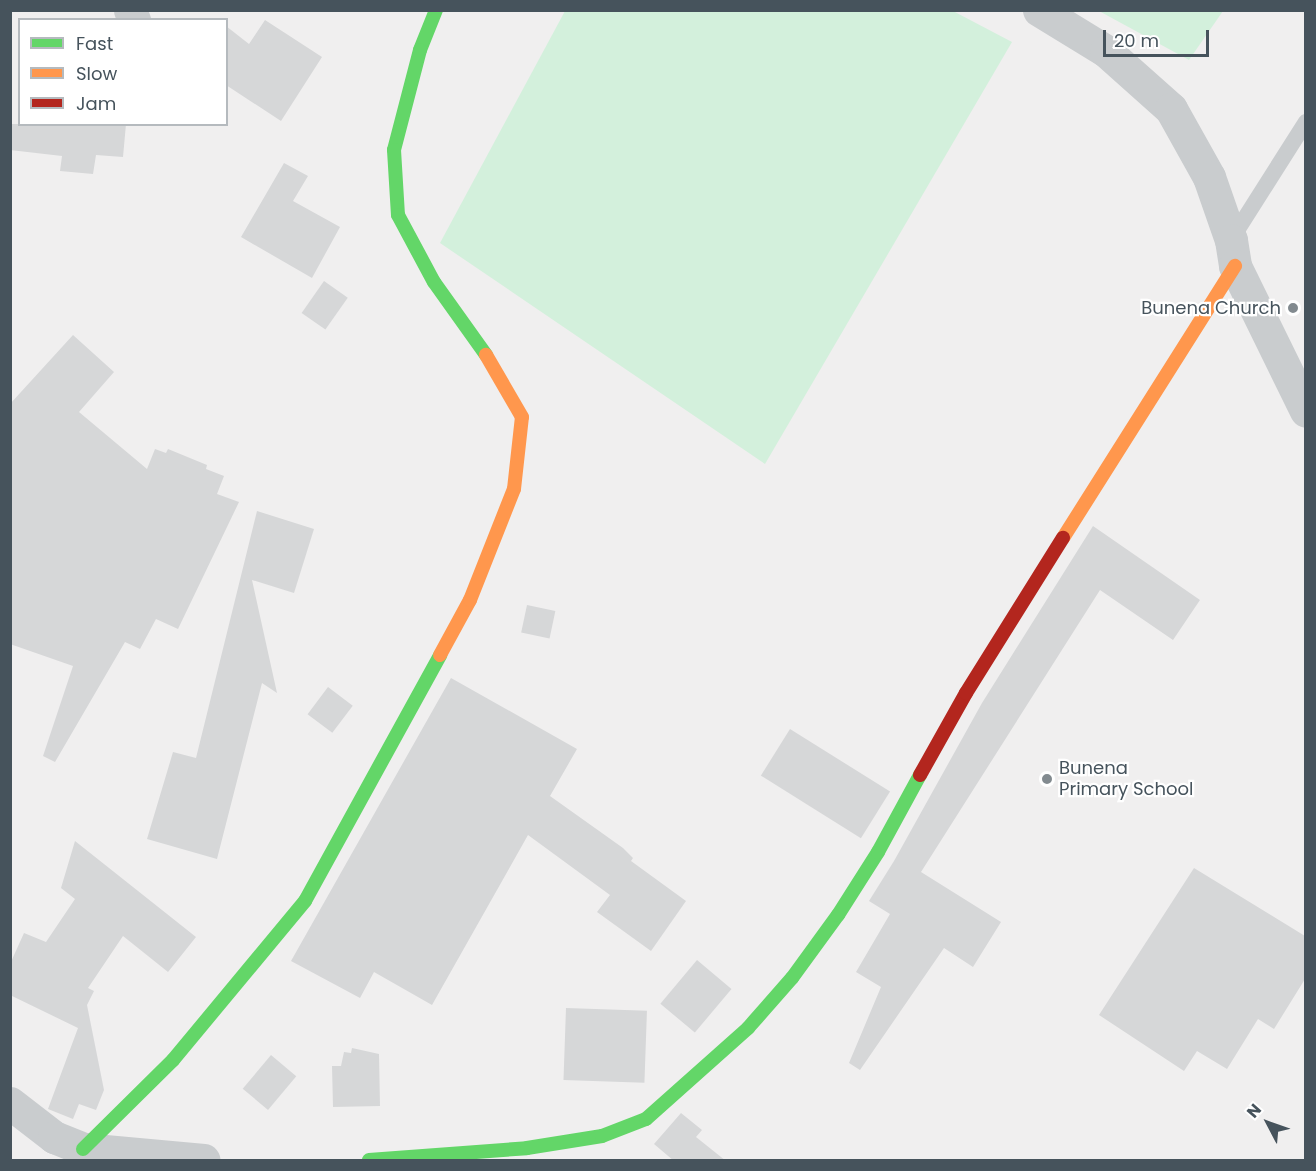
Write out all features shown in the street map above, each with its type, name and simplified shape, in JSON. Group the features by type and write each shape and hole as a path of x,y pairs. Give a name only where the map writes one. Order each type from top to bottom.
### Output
{"street":[{"path":"83,1149 173,1060 304,901 470,600 514,489 522,417 489,359 434,282 398,215 394,150 420,50 436,10"},
{"path":"1039,10 1106,51 1171,109 1209,177 1233,253 1305,411"},
{"path":"369,1161 527,1148 602,1136 646,1119 748,1028 792,978 844,906 878,852 966,693 1233,253"},
{"path":"10,1103 54,1137 83,1149 203,1161"}],"lane":[{"path":"1233,253 1305,123"}],"green space":[{"path":"565,11 953,11 1012,42 765,464 440,243"},
{"path":"1099,11 1223,11 1189,60"}],"building":[{"path":"265,20 322,57 281,121 228,86 228,28 249,44"},
{"path":"10,124 18,124 18,126 126,126 123,157 96,155 93,174 60,171 62,156 10,150"},
{"path":"284,163 308,176 293,201 340,227 312,278 241,237"},
{"path":"324,281 348,298 325,330 302,313"},
{"path":"73,335 114,372 79,412 147,469 155,449 166,453 168,449 207,465 206,469 224,476 217,494 239,502 178,629 156,619 140,649 125,642 55,762 43,756 73,666 10,644 10,404"},
{"path":"257,511 314,529 294,593 252,580 277,693 262,683 217,859 147,839 173,752 196,758"},
{"path":"1093,526 1200,600 1173,640 1100,590 921,872 1001,922 973,967 944,948 860,1070 849,1063 881,987 856,972 890,914 869,901 894,861 982,703"},
{"path":"527,605 555,611 550,638 521,632"},
{"path":"451,678 577,749 550,796 623,848 633,858 631,861 686,901 651,951 597,912 610,895 528,835 432,1005 374,972 360,998 291,961"},
{"path":"328,687 353,706 332,733 308,714"},
{"path":"790,729 890,792 861,838 761,776"},
{"path":"75,841 196,937 168,972 123,936 88,988 94,991 87,1005 104,1090 96,1110 79,1104 73,1119 48,1109 78,1028 10,995 10,964 24,933 46,942 75,899 61,888"},
{"path":"1194,868 1305,936 1305,979 1274,1029 1258,1019 1227,1069 1197,1051 1184,1071 1099,1015"},
{"path":"697,960 731,989 695,1033 660,1004"},
{"path":"566,1008 647,1011 644,1083 563,1080"},
{"path":"352,1048 379,1054 380,1106 333,1107 332,1066 341,1066 344,1052 351,1053"},
{"path":"271,1055 296,1076 268,1110 243,1089"},
{"path":"681,1113 702,1130 696,1137 726,1161 674,1161 654,1144"}],"traffic: fast":[{"path":"436,10 420,50 394,150 398,215 434,282 486,355"},
{"path":"83,1149 173,1060 305,901 440,655"},
{"path":"369,1160 527,1148 602,1136 646,1119 748,1028 792,978 838,915 878,852 920,775"}],"traffic: slow":[{"path":"1063,538 1235,266"},
{"path":"440,655 470,600 514,489 522,417 486,355"}],"traffic: jam":[{"path":"920,775 966,693 1063,538"}],"place":[{"name":"Bunena Church","path":"1293,308"},
{"name":"Bunena Primary School","path":"1047,779"}]}
